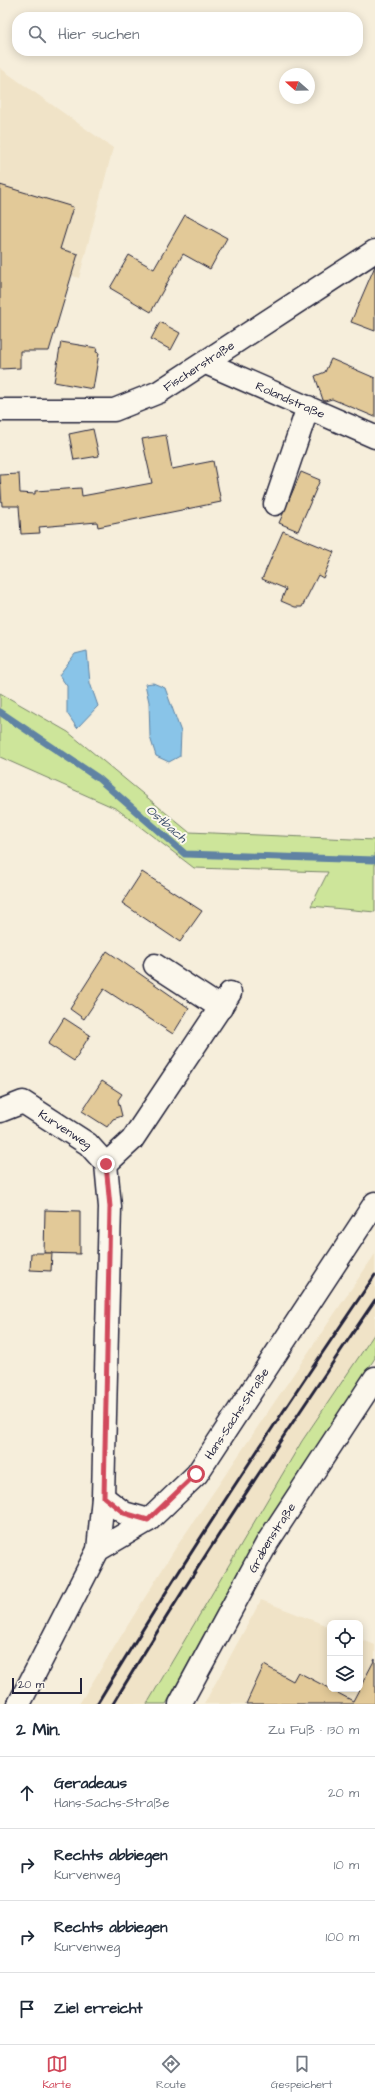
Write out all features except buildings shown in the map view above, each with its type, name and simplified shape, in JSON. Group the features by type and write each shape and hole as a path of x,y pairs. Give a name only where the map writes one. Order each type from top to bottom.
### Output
{"street":[{"name":"Fischerstraße","path":"0,410 114,410 159,392 372,261"},
{"name":"Rolandstraße","path":"206,363 375,437"},
{"path":"275,504 308,407"},
{"path":"19,1704 98,1550 104,1497 110,1207 106,1164 132,1140 226,1000 155,965"},
{"name":"Kurvenweg","path":"0,1111 23,1102 88,1144 106,1164"},
{"name":"Hans-Sachs-Straße","path":"98,1550 148,1520 196,1474 375,1203"},
{"name":"Grabenstraße","path":"180,1704 267,1543 375,1378"},
{"path":"104,1497 124,1513 148,1520"}],"shaded area":[{"path":"0,68 113,148 79,278 0,253"},
{"path":"375,1254 375,1333 302,1441 147,1704 79,1704 175,1549"},
{"path":"261,1600 327,1626 327,1692 363,1692 363,1640 375,1645 375,1704 204,1704"}],"green space":[{"path":"0,693 68,732 189,832 375,840 375,912 311,906 328,872 194,868 117,809 0,757"},
{"path":"375,1333 375,1358 240,1568 166,1704 147,1704 302,1441"}],"water":[{"path":"87,651 90,683 98,706 77,728 67,713 67,686 59,675 75,654"},
{"path":"153,683 165,688 181,732 180,756 169,762 156,756 150,737 149,702 145,684"}],"waterway":[{"name":"Ostbach","path":"0,712 98,778 185,854 375,860"}],"railway":[{"path":"97,1704 130,1649 233,1488 375,1275"},
{"path":"113,1704 144,1652 274,1450 375,1300"}],"route":[{"path":"106,1164 110,1207 104,1497 124,1513 148,1520 196,1474"}]}
